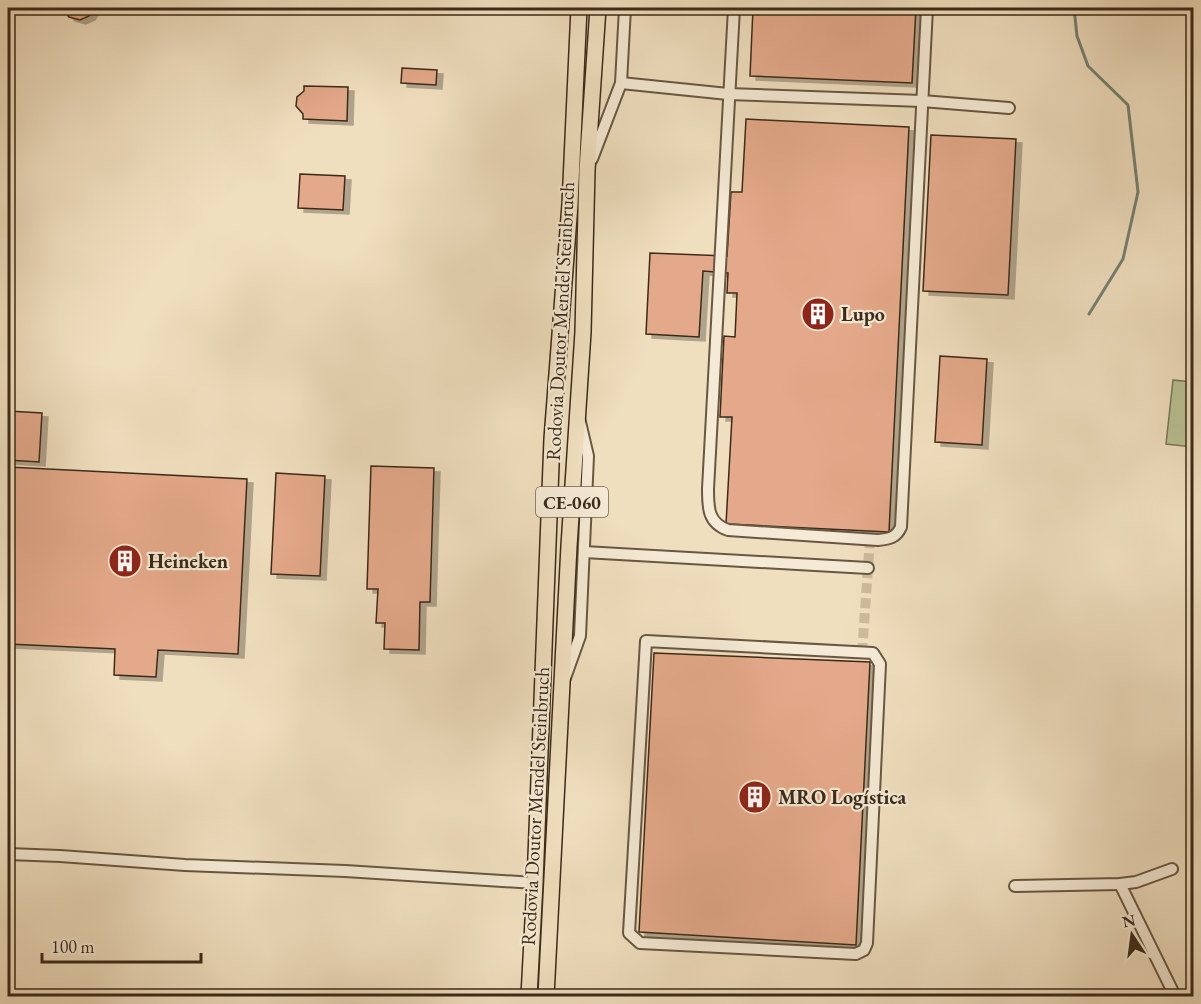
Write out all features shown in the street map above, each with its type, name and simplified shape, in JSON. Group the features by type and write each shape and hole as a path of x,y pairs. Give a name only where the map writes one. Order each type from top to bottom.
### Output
{"highway":[{"name":"Rodovia Doutor Mendel Steinbruch","path":"546,996 583,332 587,170 597,8"},
{"name":"Rodovia Doutor Mendel Steinbruch","path":"529,996 536,883 552,439 570,204 578,9"}],"street":[{"path":"587,170 621,83 625,8"},
{"path":"734,8 708,489 709,512 712,521 728,530 878,540 896,536 901,527 927,8"},
{"path":"621,83 728,94 922,101 1009,108"},
{"path":"562,684 572,663 580,636 588,456 578,415"},
{"path":"584,552 868,568"},
{"path":"646,641 873,653 880,664 867,943 864,950 856,954 639,943 629,933 646,641"},
{"path":"8,854 536,883"},
{"path":"1015,886 1120,884 1136,882 1172,869"},
{"path":"1120,884 1175,996"}],"green space":[{"path":"1173,380 1193,382 1193,447 1166,444"}],"building":[{"path":"62,8 94,8 89,16 80,20 69,17"},
{"path":"753,8 916,8 912,83 750,76"},
{"path":"402,68 437,70 436,85 401,83"},
{"path":"304,86 348,87 347,121 303,119 303,114 296,106 297,97 304,91"},
{"name":"Lupo","path":"746,119 909,127 889,532 726,524 732,417 720,417 724,336 735,337 737,293 727,293 728,273 703,271 699,337 646,334 650,253 727,256 731,192 742,192"},
{"name":"Lupo","path":"931,135 1016,139 1008,295 923,291"},
{"path":"300,174 345,176 343,210 298,208"},
{"path":"940,356 987,359 982,445 935,442"},
{"path":"8,411 42,413 39,462 8,460"},
{"path":"371,466 434,468 430,602 420,602 419,650 384,649 385,623 376,623 378,589 367,589"},
{"name":"Heineken","path":"8,467 247,479 238,654 158,650 156,677 114,675 115,649 8,644"},
{"name":"Heineken","path":"276,473 325,476 320,576 271,574"},
{"name":"MRO Logística","path":"654,653 870,662 856,945 639,932"}],"waterway":[{"path":"1074,8 1077,36 1088,66 1128,105 1138,192 1123,259 1089,314"}],"tunnel":[{"path":"862,653 870,539"}],"place":[{"name":"Lupo","path":"818,314"},
{"name":"Heineken","path":"125,561"},
{"name":"MRO Logística","path":"755,797"}]}
